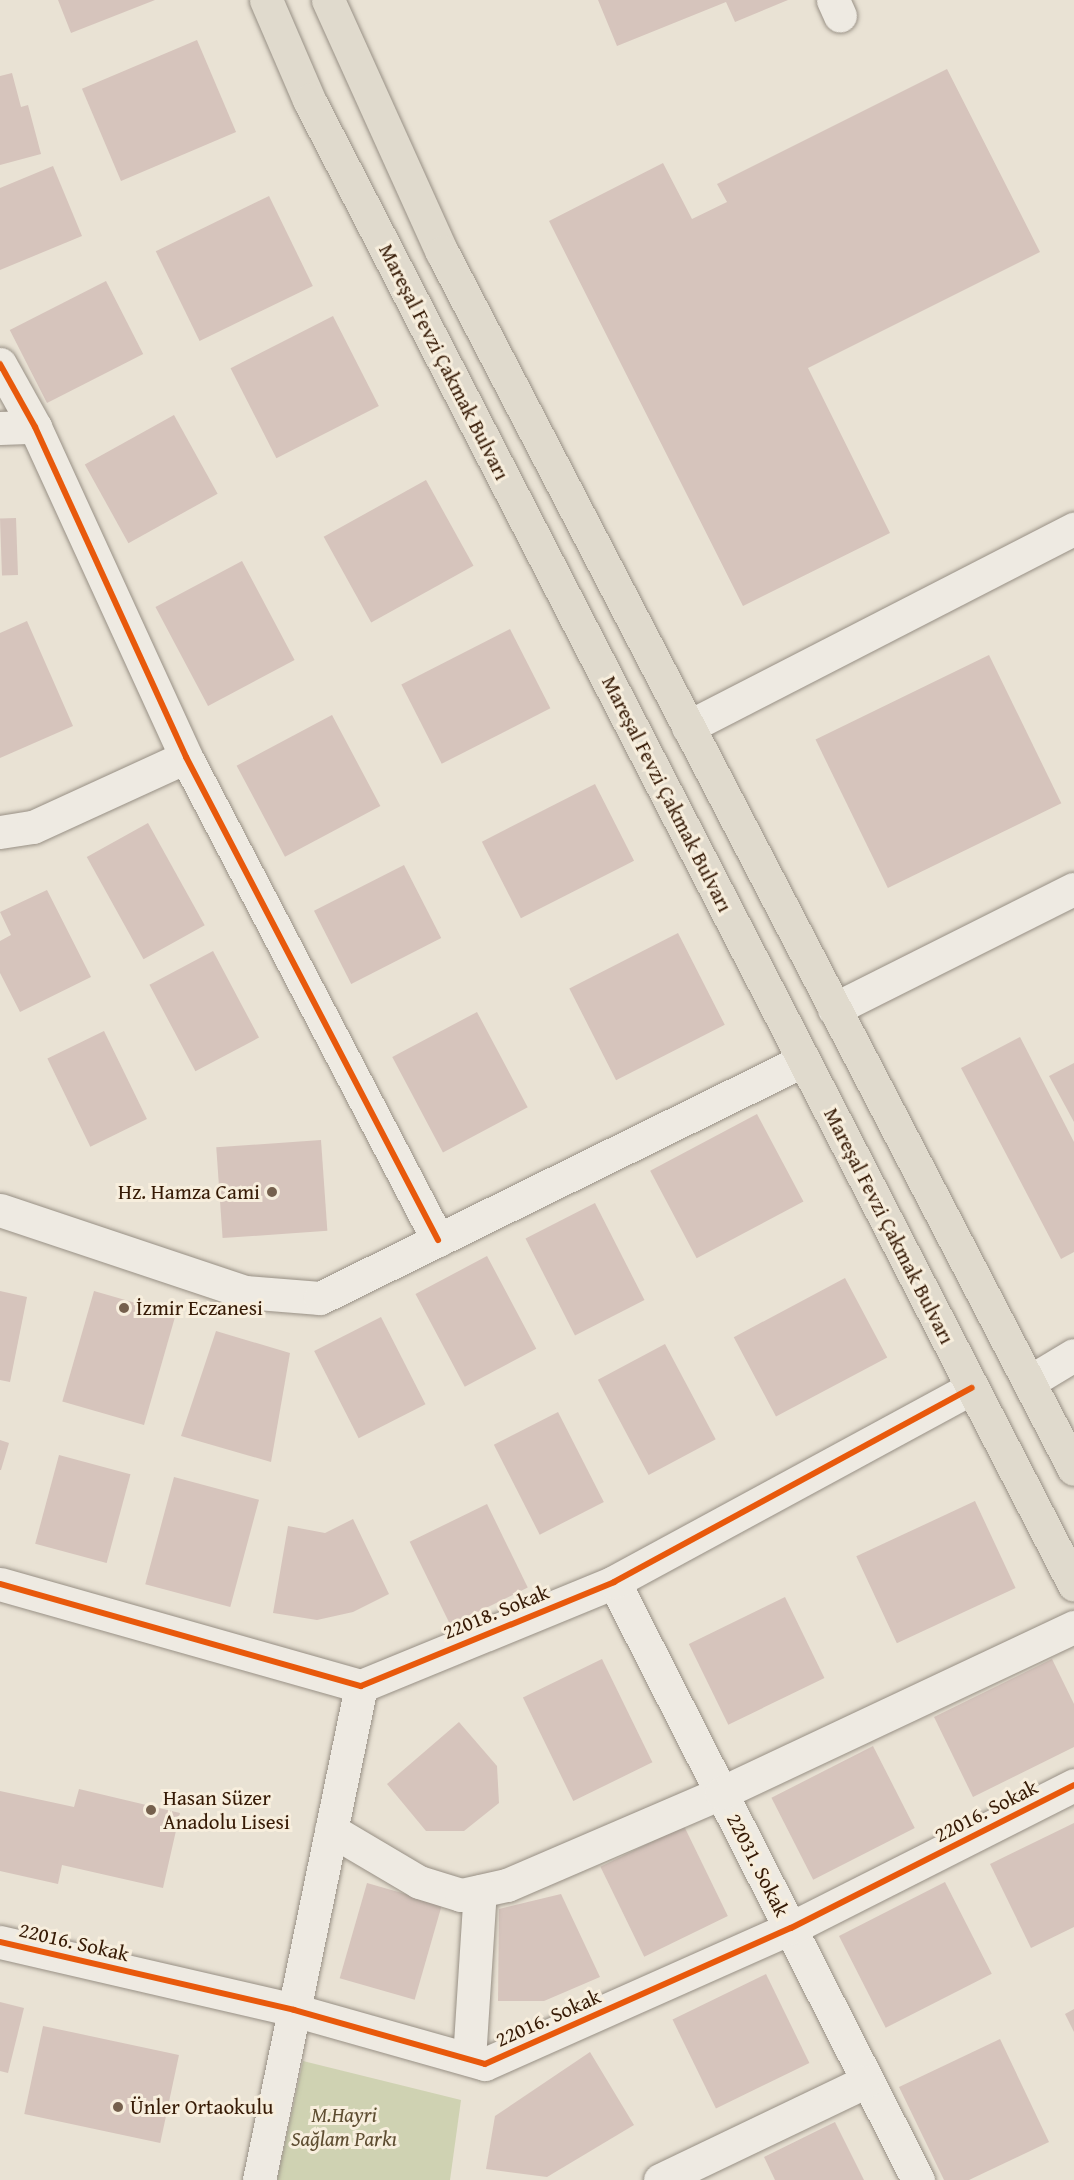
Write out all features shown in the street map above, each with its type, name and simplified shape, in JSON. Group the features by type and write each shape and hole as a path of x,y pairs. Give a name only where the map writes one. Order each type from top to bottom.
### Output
{"main road":[{"name":"Mareşal Fevzi Çakmak Bulvarı","path":"266,0 309,100 1074,1585"},
{"path":"328,0 442,252 1074,1469"}],"street":[{"path":"0,364 35,427 186,757 438,1240"},
{"path":"0,428 35,427"},
{"path":"688,727 1074,529"},
{"path":"0,832 33,827 186,757"},
{"path":"834,1009 1074,889"},
{"path":"0,1210 245,1292 320,1299 804,1060"},
{"path":"1029,1382 1074,1355"},
{"name":"22018. Sokak","path":"361,1686 614,1582 972,1388"},
{"name":"22031. Sokak","path":"614,1582 791,1928 866,2082 918,2180"},
{"path":"0,1584 361,1686 259,2180"},
{"path":"331,1830 419,1882 461,1895 507,1886 721,1793 1074,1627"},
{"name":"22016. Sokak","path":"0,1942 294,2010 485,2064 791,1928 1074,1785"},
{"path":"469,2059 480,1891"},
{"path":"660,2180 866,2082"}],"green space":[{"name":"M.Hayri Sağlam Parkı","path":"303,2061 461,2100 450,2180 277,2180"}],"building":[{"path":"58,0 155,0 71,33"},
{"path":"598,0 788,0 735,22 726,2 617,46"},
{"path":"197,40 236,132 121,181 82,89"},
{"path":"947,69 1040,252 808,368 890,533 743,606 549,221 663,163 692,219 727,202 717,184"},
{"path":"12,73 21,107 28,105 41,154 0,165 0,76"},
{"path":"53,166 82,236 0,270 0,188"},
{"path":"269,196 313,286 200,341 156,251"},
{"path":"106,281 143,354 47,403 10,330"},
{"path":"333,316 379,406 276,458 231,368"},
{"path":"174,415 218,494 128,543 85,464"},
{"path":"426,480 474,566 371,622 324,537"},
{"path":"16,518 18,575 2,576 0,519"},
{"path":"242,561 295,660 208,706 155,607"},
{"path":"27,621 73,726 0,758 0,633"},
{"path":"510,629 550,708 442,764 401,684"},
{"path":"989,655 1061,803 888,888 816,740"},
{"path":"332,715 380,806 285,857 237,766"},
{"path":"595,784 634,861 521,918 482,842"},
{"path":"148,823 205,925 143,959 87,857"},
{"path":"404,865 441,938 351,984 314,911"},
{"path":"47,890 91,977 20,1012 0,973 0,941 11,935 0,912"},
{"path":"678,933 725,1025 616,1080 569,988"},
{"path":"213,951 259,1038 195,1071 149,985"},
{"path":"477,1012 528,1107 443,1152 392,1057"},
{"path":"104,1031 147,1119 90,1147 47,1059"},
{"path":"1020,1037 1074,1142 1074,1252 1061,1259 961,1068"},
{"path":"1074,1063 1074,1122 1049,1076"},
{"path":"757,1114 803,1201 697,1258 650,1171"},
{"name":"Hz. Hamza Cami","path":"321,1140 327,1231 223,1238 216,1147"},
{"path":"595,1203 644,1300 575,1336 526,1238"},
{"path":"487,1256 536,1349 465,1387 415,1294"},
{"path":"845,1278 887,1357 776,1417 734,1337"},
{"path":"0,1291 27,1297 10,1382 0,1380"},
{"path":"94,1291 176,1314 144,1425 62,1402"},
{"path":"381,1317 425,1404 359,1438 314,1351"},
{"path":"216,1331 290,1353 271,1462 181,1436"},
{"path":"665,1344 716,1439 649,1475 598,1380"},
{"path":"558,1412 604,1502 540,1535 494,1445"},
{"path":"0,1440 9,1443 1,1470 0,1470"},
{"path":"59,1455 130,1474 107,1563 35,1544"},
{"path":"174,1477 259,1500 230,1607 145,1584"},
{"path":"975,1501 1016,1588 897,1643 856,1556"},
{"path":"487,1504 528,1588 450,1625 410,1542"},
{"path":"353,1519 389,1594 353,1612 317,1620 273,1613 288,1526 325,1533"},
{"path":"785,1597 824,1678 728,1725 689,1644"},
{"path":"602,1659 652,1762 573,1801 523,1698"},
{"path":"1052,1659 1074,1704 1074,1747 973,1797 934,1717"},
{"path":"459,1722 497,1766 499,1803 464,1831 426,1831 387,1784"},
{"path":"873,1746 915,1828 813,1880 771,1798"},
{"path":"79,1789 180,1813 163,1888 62,1865 58,1884 0,1871 0,1791 74,1807"},
{"path":"1074,1823 1074,1927 1031,1948 990,1864"},
{"path":"684,1826 728,1916 644,1957 600,1867"},
{"path":"945,1882 992,1974 886,2028 839,1936"},
{"path":"367,1883 442,1904 415,2000 340,1978"},
{"path":"561,1894 600,1977 544,2001 498,2001 499,1909"},
{"path":"766,1974 809,2063 716,2109 673,2020"},
{"path":"0,2002 24,2008 8,2073 0,2071"},
{"path":"1074,2009 1074,2032 1065,2014"},
{"path":"43,2026 179,2055 160,2143 24,2114"},
{"path":"1000,2039 1049,2142 969,2180 944,2180 899,2087"},
{"path":"590,2052 634,2125 547,2177 486,2169 495,2116"},
{"path":"835,2122 864,2180 775,2180 764,2157"}],"cycle path":[{"path":"0,364 35,427 186,757 438,1240"},
{"path":"0,1584 361,1686 614,1582 972,1388"},
{"path":"0,1942 294,2010 485,2064 791,1928 1074,1785"}],"place":[{"name":"Hz. Hamza Cami","path":"272,1192"},
{"name":"İzmir Eczanesi","path":"124,1308"},
{"name":"Hasan Süzer Anadolu Lisesi","path":"151,1810"},
{"name":"Ünler Ortaokulu","path":"118,2107"}]}
